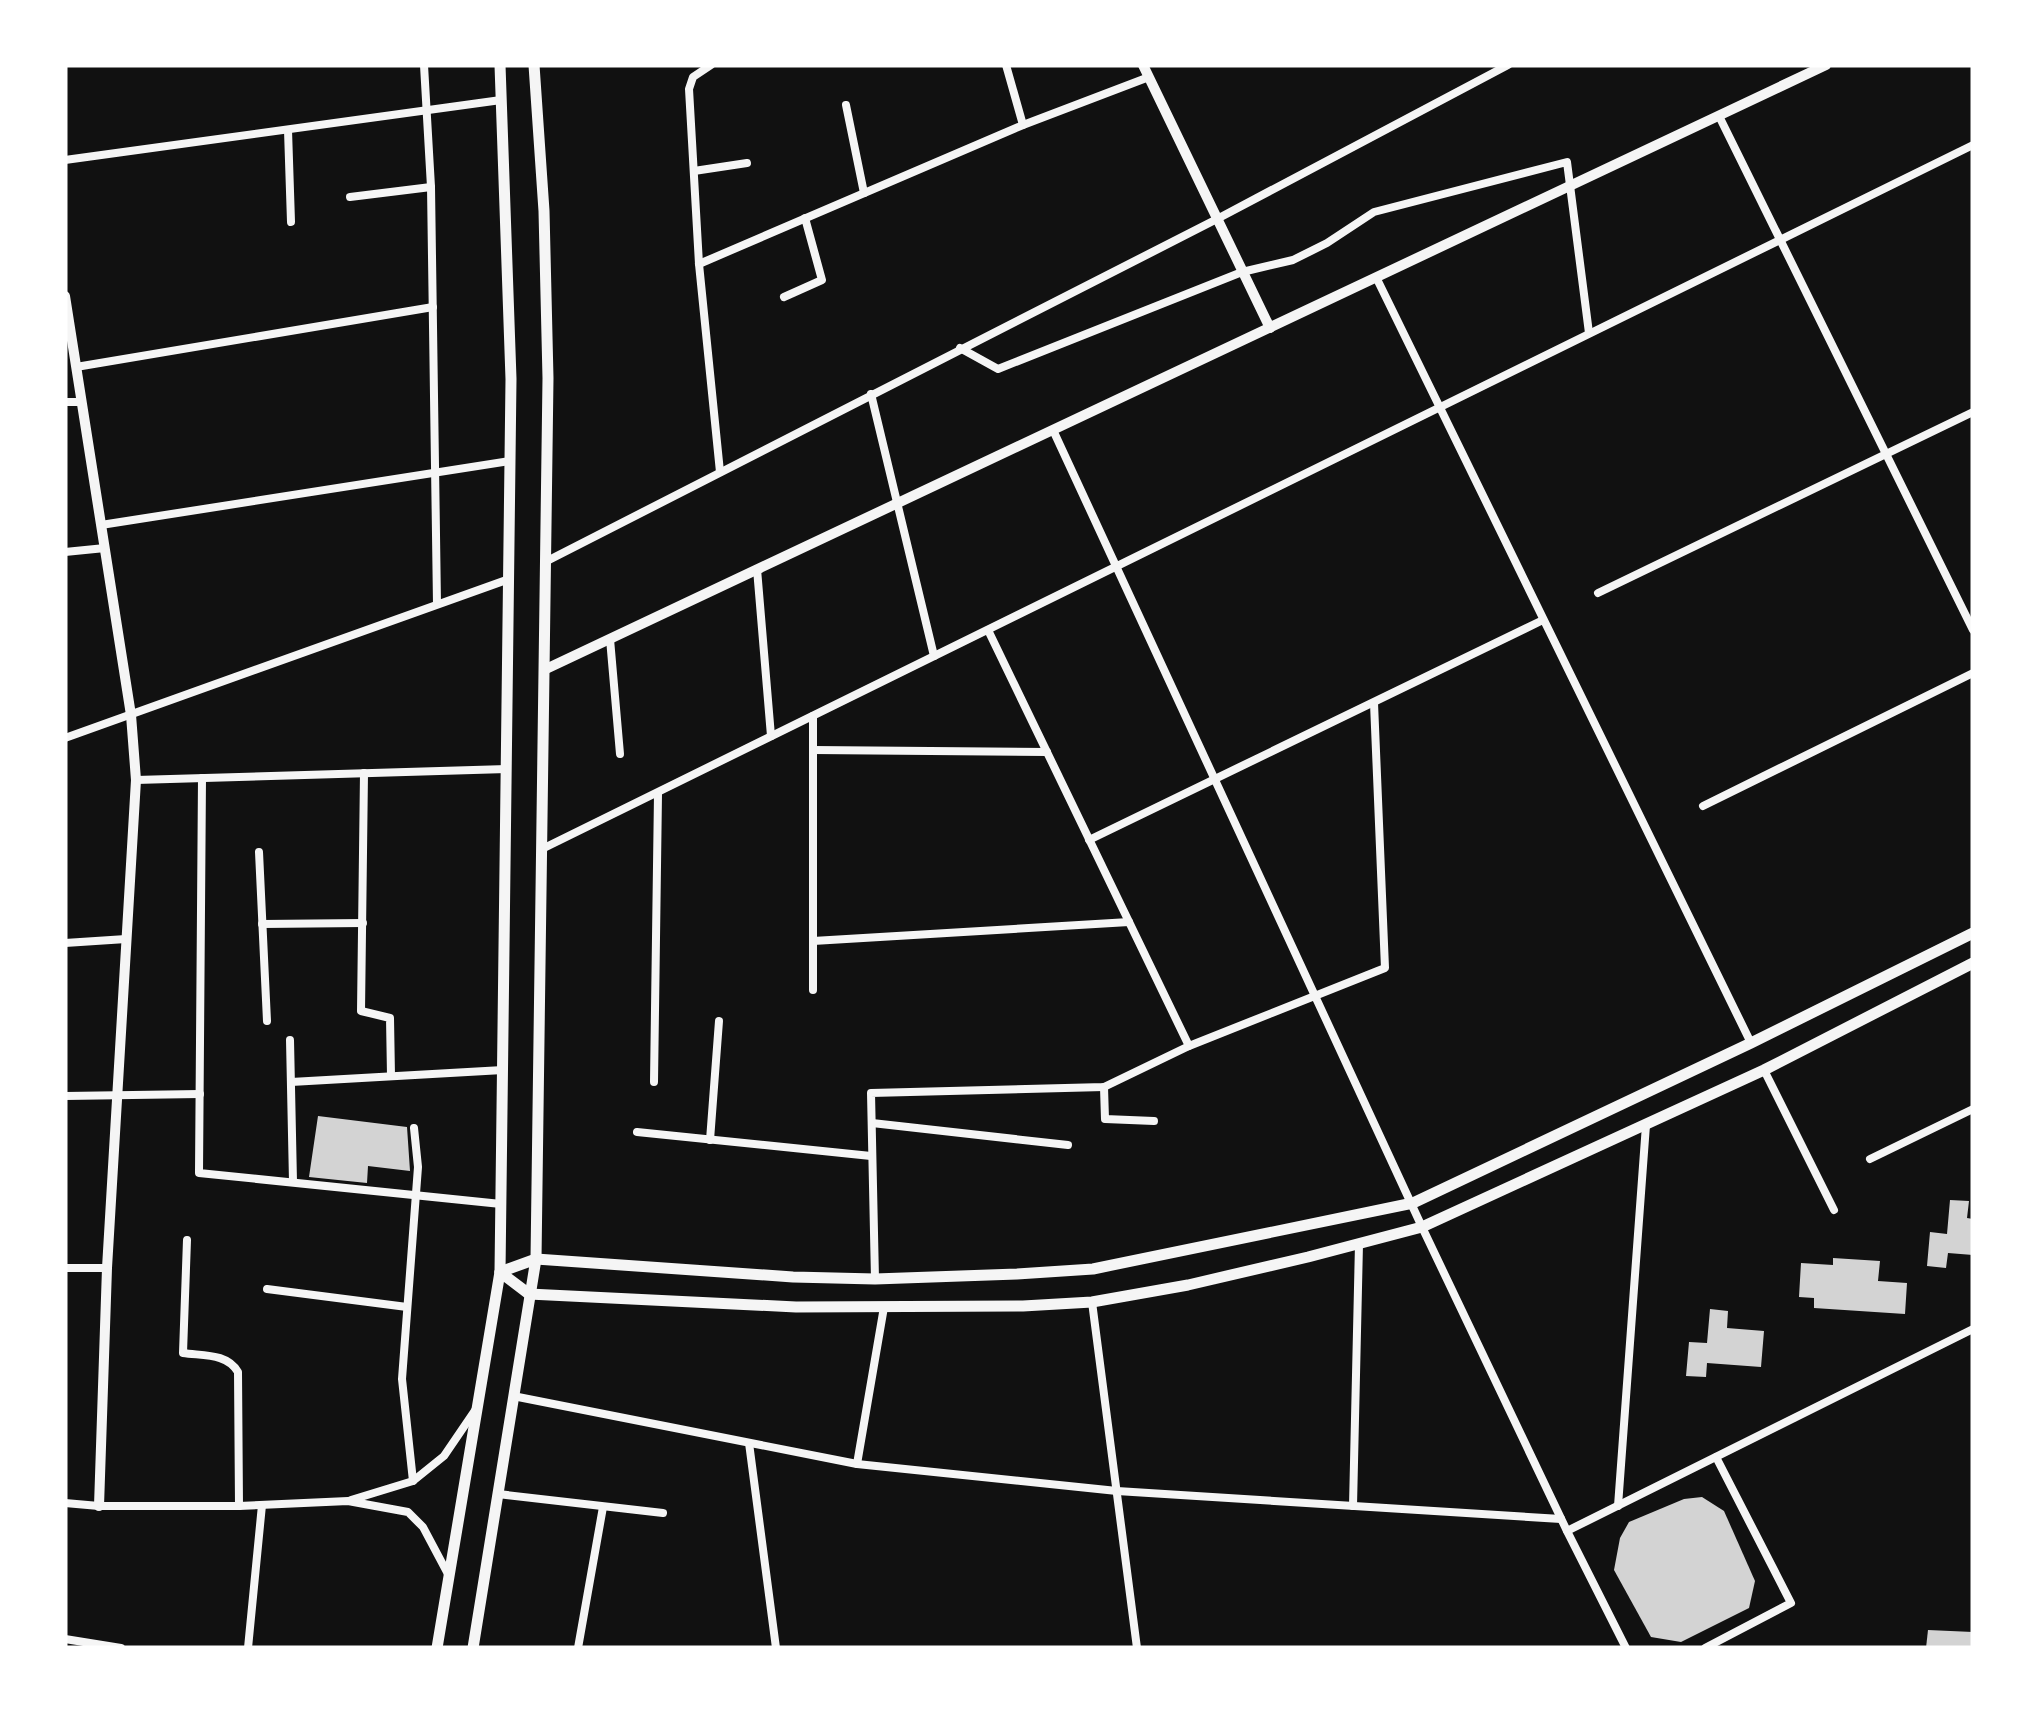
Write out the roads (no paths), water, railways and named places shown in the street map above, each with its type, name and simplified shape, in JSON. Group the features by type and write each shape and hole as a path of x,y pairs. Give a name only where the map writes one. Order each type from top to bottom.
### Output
{"main road":[{"path":"437,1648 500,1272 510,460 508,233 500,65"},
{"path":"474,1648 536,1259 548,378 544,211 534,65"},
{"path":"500,1272 536,1259 793,1277 876,1278 1093,1269 1412,1203 1751,1043 1973,932"},
{"path":"500,1272 528,1294 796,1307 1092,1302 1188,1284 1422,1227 1764,1070 1973,963"}],"street":[{"path":"424,65 431,187 437,604"},
{"path":"710,65 693,77 689,89 699,264 720,472"},
{"path":"1006,65 1023,124"},
{"path":"1143,65 1270,328"},
{"path":"546,562 1217,219 1508,65"},
{"path":"546,669 1826,65"},
{"path":"699,264 1023,124 1149,77"},
{"path":"65,160 503,100"},
{"path":"846,105 864,193"},
{"path":"1719,116 1973,630"},
{"path":"288,130 291,222"},
{"path":"544,848 1973,145"},
{"path":"960,348 998,369 1242,272 1292,260 1327,243 1374,212 1567,162 1589,333"},
{"path":"694,170 747,163"},
{"path":"350,197 431,187"},
{"path":"784,297 822,280 805,218"},
{"path":"1376,278 1751,1043"},
{"path":"65,296 131,715 136,780 107,1268 99,1506"},
{"path":"76,367 433,306"},
{"path":"871,394 934,656"},
{"path":"65,402 82,402"},
{"path":"1598,593 1973,412"},
{"path":"1053,430 1422,1227 1626,1648"},
{"path":"102,526 510,460"},
{"path":"65,552 105,548"},
{"path":"757,569 771,736"},
{"path":"65,738 509,579"},
{"path":"1089,840 1543,620"},
{"path":"988,630 1189,1046"},
{"path":"610,639 620,754"},
{"path":"1703,806 1973,673"},
{"path":"876,1278 871,1093 1104,1087 1189,1046 1385,968 1374,703"},
{"path":"813,716 813,990"},
{"path":"812,750 1046,752"},
{"path":"136,780 507,769"},
{"path":"364,773 362,1012 390,1018 391,1076"},
{"path":"202,778 199,1173 501,1204"},
{"path":"654,1082 658,794"},
{"path":"259,852 267,1021"},
{"path":"813,941 1129,922"},
{"path":"262,924 362,923"},
{"path":"65,943 126,939"},
{"path":"710,1140 719,1021"},
{"path":"290,1040 293,1182"},
{"path":"291,1082 503,1070"},
{"path":"1764,1070 1834,1210"},
{"path":"1104,1087 1105,1119 1154,1121"},
{"path":"65,1096 200,1094"},
{"path":"1870,1159 1973,1109"},
{"path":"872,1123 1068,1145"},
{"path":"1618,1506 1646,1125"},
{"path":"412,1481 402,1380 418,1168 414,1128"},
{"path":"638,1132 871,1156"},
{"path":"187,1240 183,1353 232,1362 238,1372 240,1506"},
{"path":"1353,1506 1360,1244"},
{"path":"65,1268 107,1268"},
{"path":"267,1289 407,1308"},
{"path":"1092,1302 1137,1648"},
{"path":"857,1464 884,1307"},
{"path":"1567,1532 1973,1329"},
{"path":"513,1396 857,1464 1116,1491 1561,1519"},
{"path":"65,1503 240,1506 348,1500 412,1481 444,1456 478,1405"},
{"path":"749,1444 776,1648"},
{"path":"1705,1648 1792,1603 1716,1457"},
{"path":"498,1494 664,1513"},
{"path":"348,1500 408,1512 423,1527 449,1576"},
{"path":"248,1648 262,1505"},
{"path":"578,1648 604,1506"},
{"path":"65,1639 121,1648"}]}
